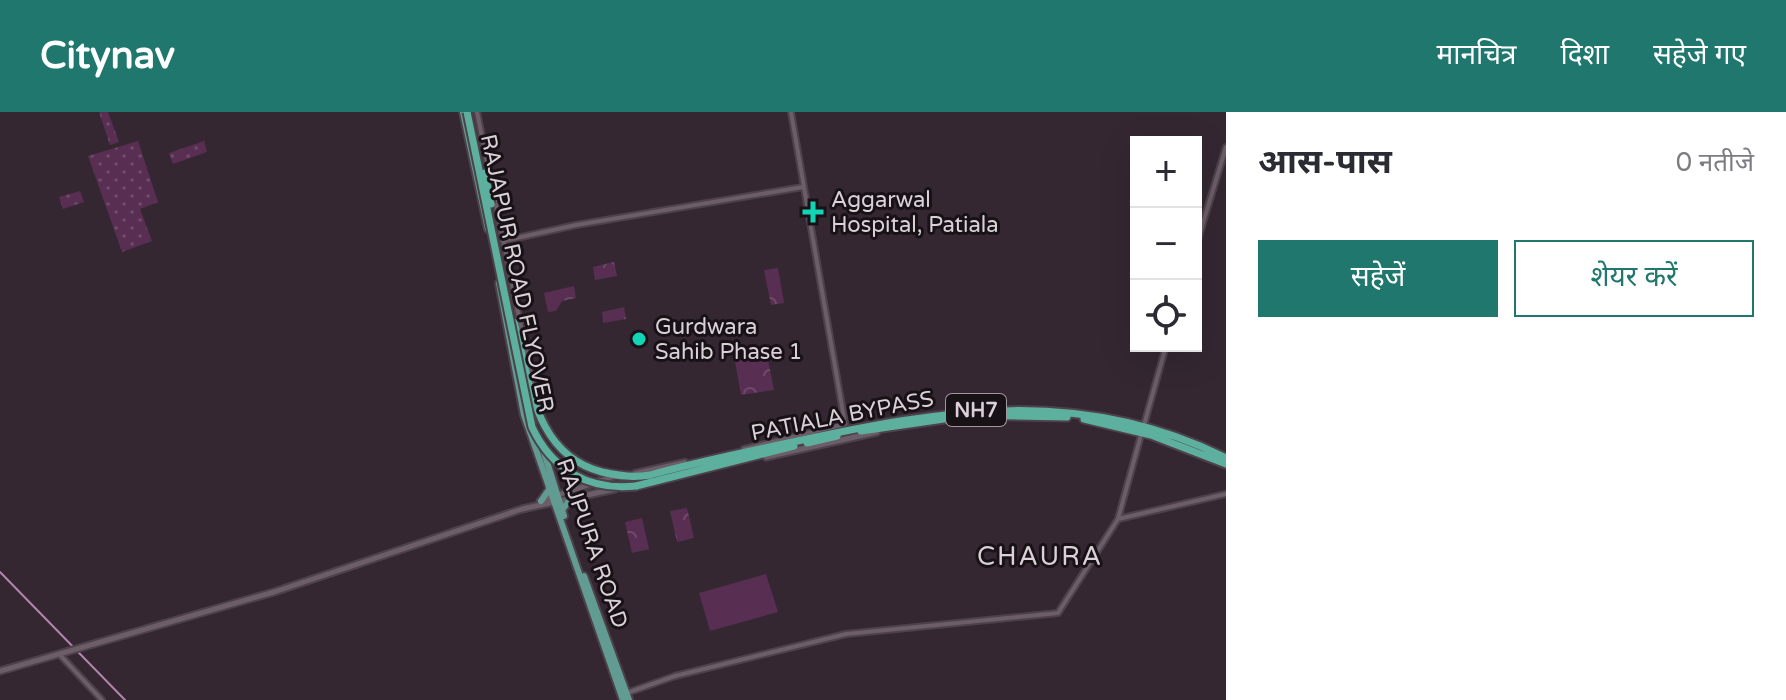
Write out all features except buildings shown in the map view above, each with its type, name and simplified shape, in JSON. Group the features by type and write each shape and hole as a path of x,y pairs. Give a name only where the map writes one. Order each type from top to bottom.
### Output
{"highway":[{"name":"RAJAPUR ROAD FLYOVER","path":"470,112 514,322"},
{"name":"RAJAPUR ROAD FLYOVER","path":"470,112 532,427 548,455 578,478 608,488 636,486 721,460 896,425"},
{"name":"RAJPURA ROAD","path":"514,322 537,410"},
{"name":"PATIALA BYPASS","path":"537,410 547,432 565,453 591,468 636,478 892,420 1020,409 1129,422 1180,438 1226,461"},
{"name":"PATIALA BYPASS","path":"896,425 977,415 1071,418 1151,435 1226,461"},
{"path":"605,490 616,476"}],"main road":[{"name":"RAJPURA ROAD","path":"470,112 491,244 524,415 557,502"},
{"name":"RAJPURA ROAD","path":"533,395 536,428 557,502 625,697"},
{"path":"0,671 274,592 540,503 638,487 896,425"},
{"path":"557,502 616,476"},
{"path":"540,503 550,488"}],"street":[{"path":"470,112 503,241 540,410 554,438 583,462 627,475 845,424 791,112"},
{"path":"1202,226 1226,147"},
{"path":"491,244 576,225 803,187"},
{"path":"1144,425 1164,352"},
{"path":"625,697 675,676 846,634 1058,613 1118,519 1141,435"},
{"path":"1118,519 1226,494"},
{"path":"63,655 102,700"}],"green space":[{"path":"99,112 108,112 119,142 110,145"},
{"path":"138,141 158,202 140,209 152,241 122,252 88,156"},
{"path":"204,141 207,152 173,164 169,153"},
{"path":"80,191 84,202 63,209 59,197"},
{"path":"614,262 617,276 595,280 593,267"},
{"path":"778,268 784,303 771,305 764,270"},
{"path":"574,286 576,298 562,301 556,311 548,312 544,293"},
{"path":"624,307 626,319 603,323 602,312"},
{"path":"767,355 774,390 741,395 735,361"},
{"path":"687,508 694,538 677,542 670,511"},
{"path":"642,518 649,549 632,553 625,522"},
{"path":"766,574 778,612 710,631 699,593"}],"waterway":[{"path":"0,572 125,700"}],"place":[{"name":"Aggarwal Hospital, Patiala","path":"813,212"},
{"name":"Gurdwara Sahib Phase 1","path":"639,339"}],"district":[{"name":"CHAURA","path":"1040,556"}]}
